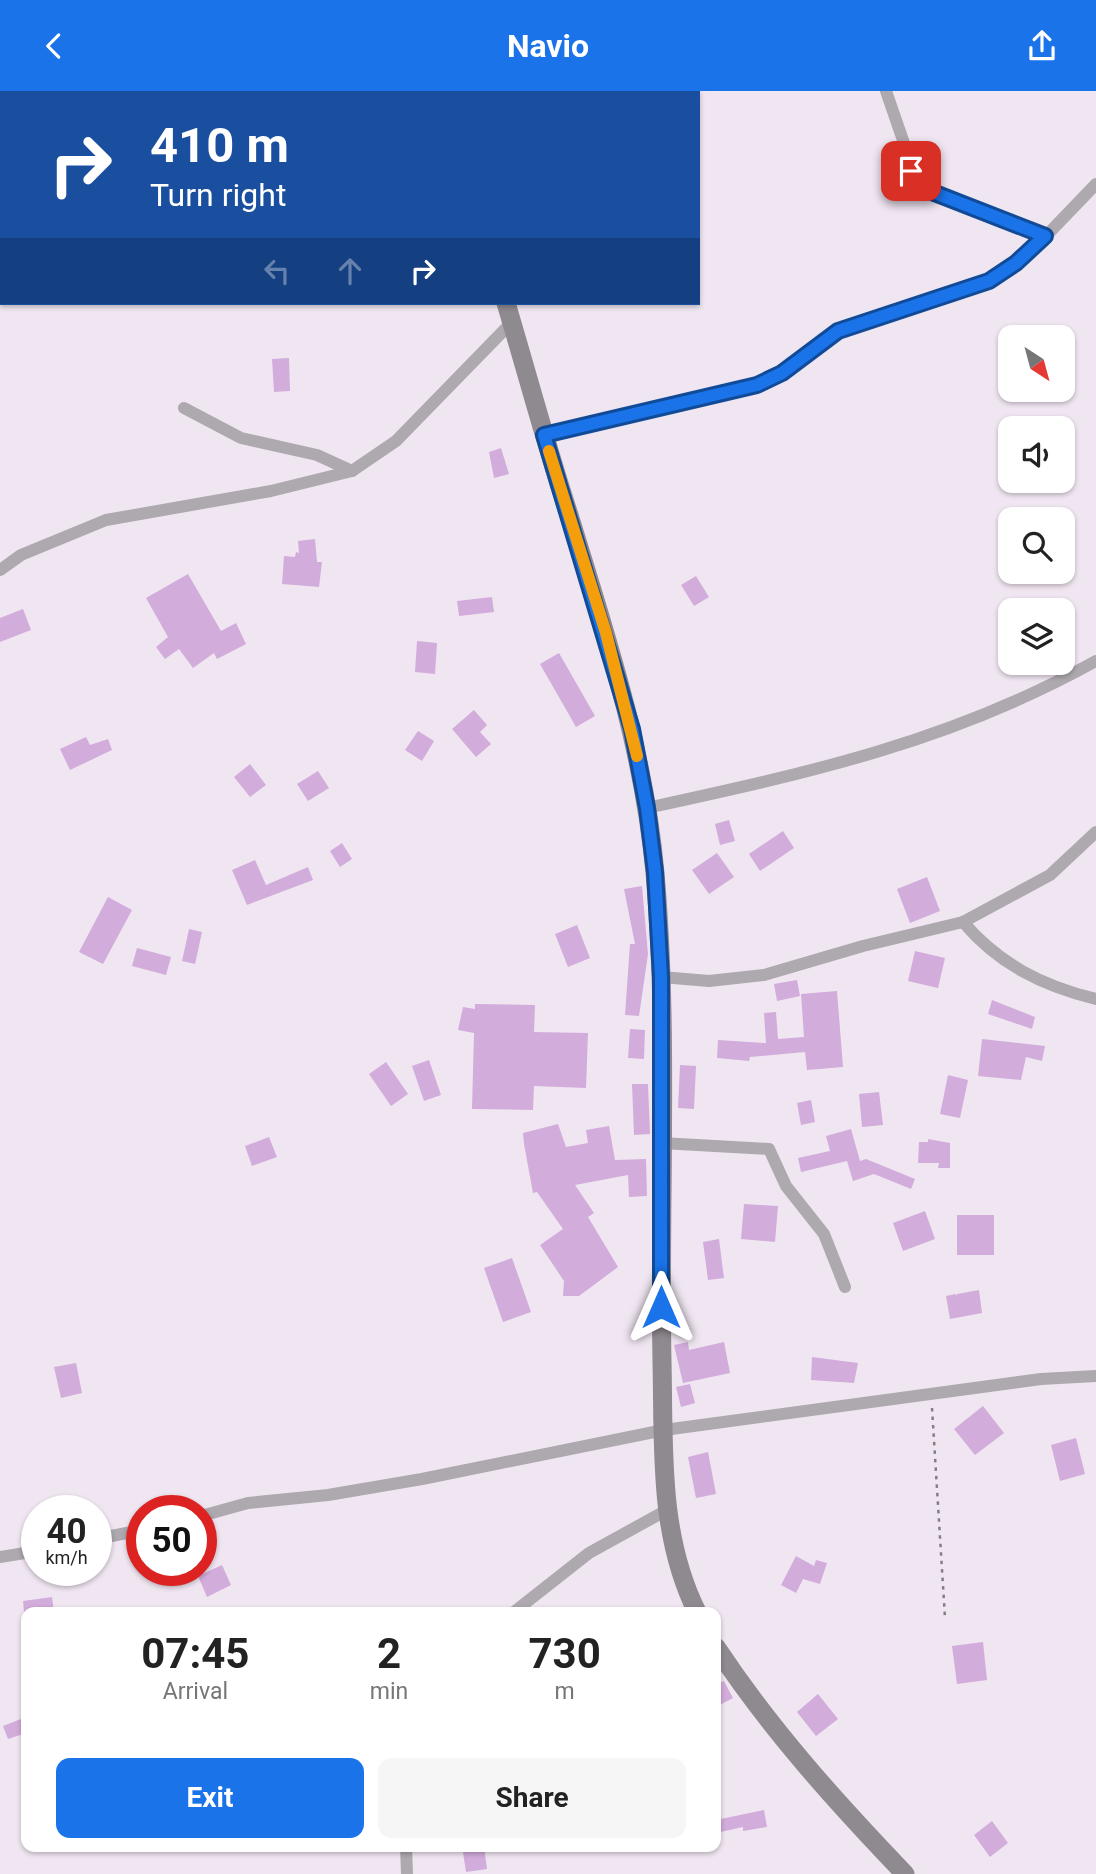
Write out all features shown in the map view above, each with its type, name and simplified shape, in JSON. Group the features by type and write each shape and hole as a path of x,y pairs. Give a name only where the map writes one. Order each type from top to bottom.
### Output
{"main road":[{"path":"507,305 632,729 647,808 655,872 661,977 667,1510 677,1560 695,1607"},
{"path":"721,1655 750,1699 796,1756 905,1874"}],"street":[{"path":"886,91 917,181 927,190 1045,236"},
{"path":"544,435 757,385 782,373 838,331 989,281 1016,263 1096,184"},
{"path":"0,570 21,555 106,520 271,492 352,471 396,441 512,322"},
{"path":"184,408 241,438 317,455 352,471"},
{"path":"647,808 827,768 926,738 1096,661"},
{"path":"661,977 709,981 764,975 863,946 962,922 1050,875 1096,832"},
{"path":"962,922 999,959 1035,980 1096,999"},
{"path":"661,1143 769,1149 786,1186 824,1234 845,1287"},
{"path":"217,1512 248,1503 328,1495 422,1479 664,1430 1041,1380 1096,1376"},
{"path":"520,1607 589,1553 667,1510"},
{"path":"0,1557 21,1554"},
{"path":"406,1852 407,1874"}],"path":[{"path":"931,1396 945,1618"}],"building":[{"path":"289,358 290,391 274,392 272,359"},
{"path":"501,448 509,474 494,478 489,452"},
{"path":"315,539 317,562 322,562 319,587 282,584 284,556 295,557 296,552 299,553 298,541"},
{"path":"188,574 221,631 236,623 246,644 217,659 214,653 193,668 179,649 165,659 156,647 168,637 146,598"},
{"path":"696,576 709,597 694,606 681,585"},
{"path":"492,597 494,612 459,616 457,601"},
{"path":"23,609 31,630 0,642 0,618"},
{"path":"417,641 437,643 435,674 415,672"},
{"path":"559,653 595,716 576,727 540,664"},
{"path":"474,710 487,725 480,732 491,744 476,757 452,729"},
{"path":"418,731 434,741 422,761 405,750"},
{"path":"86,737 90,745 108,739 112,750 70,770 60,749"},
{"path":"250,764 266,785 250,797 234,777"},
{"path":"318,771 329,788 308,801 297,784"},
{"path":"729,820 735,841 720,845 715,824"},
{"path":"783,831 794,848 760,871 749,854"},
{"path":"342,843 352,859 340,867 330,851"},
{"path":"717,853 734,877 709,894 692,870"},
{"path":"255,860 266,885 308,867 313,880 247,905 232,870"},
{"path":"927,877 940,911 910,923 897,889"},
{"path":"642,886 648,954 639,1016 625,1015 630,944 635,944 624,889"},
{"path":"108,897 132,910 103,964 79,952"},
{"path":"577,925 590,958 568,967 555,934"},
{"path":"189,929 202,932 195,964 182,961"},
{"path":"137,948 171,957 166,975 132,966"},
{"path":"915,951 945,958 938,988 908,981"},
{"path":"797,980 800,996 777,1001 774,984"},
{"path":"837,991 843,1067 807,1070 805,1052 750,1057 749,1061 717,1058 718,1040 766,1043 764,1013 776,1012 778,1039 804,1037 801,994"},
{"path":"992,1000 1035,1017 1032,1029 988,1014"},
{"path":"475,1004 535,1005 534,1032 588,1033 586,1088 534,1086 533,1110 472,1109 474,1033 458,1030 463,1007 475,1009"},
{"path":"630,1029 645,1030 644,1059 628,1058"},
{"path":"982,1039 1045,1046 1042,1061 1026,1057 1021,1080 978,1076"},
{"path":"429,1060 441,1095 424,1101 412,1066"},
{"path":"386,1062 408,1094 391,1106 369,1074"},
{"path":"680,1065 696,1066 694,1109 678,1108"},
{"path":"948,1075 968,1080 960,1118 940,1114"},
{"path":"632,1084 648,1084 650,1134 634,1135"},
{"path":"879,1092 883,1125 862,1127 859,1094"},
{"path":"811,1100 815,1122 801,1125 797,1103"},
{"path":"558,1124 566,1147 588,1143 586,1130 609,1126 615,1160 646,1159 647,1196 629,1197 628,1175 575,1185 594,1213 588,1217 618,1267 579,1296 563,1296 564,1281 540,1245 563,1229 537,1192 533,1193 524,1144 523,1133"},
{"path":"851,1129 860,1161 866,1159 915,1179 911,1189 874,1174 853,1181 847,1161 801,1172 798,1158 830,1151 826,1136"},
{"path":"269,1137 277,1157 252,1166 245,1146"},
{"path":"928,1139 950,1143 950,1168 938,1168 939,1163 918,1163 919,1142 928,1142"},
{"path":"744,1204 778,1206 775,1242 741,1239"},
{"path":"925,1211 935,1239 903,1251 893,1223"},
{"path":"957,1215 994,1215 994,1255 957,1255"},
{"path":"719,1239 724,1278 708,1280 703,1242"},
{"path":"512,1258 531,1312 503,1322 484,1268"},
{"path":"979,1290 982,1313 950,1319 946,1296 956,1294 957,1297 957,1294"},
{"path":"688,1342 689,1350 724,1342 730,1373 683,1383 674,1345"},
{"path":"812,1357 858,1363 854,1383 811,1380"},
{"path":"76,1363 82,1393 61,1398 54,1367"},
{"path":"690,1384 695,1403 681,1407 676,1387"},
{"path":"983,1406 1004,1433 975,1455 954,1429"},
{"path":"1076,1438 1085,1474 1060,1481 1051,1445"},
{"path":"708,1452 716,1494 696,1498 688,1457"},
{"path":"796,1556 814,1566 816,1560 827,1563 820,1584 803,1579 796,1593 781,1585"},
{"path":"222,1565 231,1585 207,1597 202,1586 217,1586 217,1567"},
{"path":"52,1597 53,1607 24,1607 23,1601"},
{"path":"983,1642 987,1680 957,1684 952,1646"},
{"path":"724,1681 733,1698 721,1704 721,1682"},
{"path":"818,1694 838,1719 816,1736 797,1712"},
{"path":"21,1719 21,1735 8,1739 3,1726"},
{"path":"764,1810 767,1827 743,1831 743,1827 721,1832 721,1819"},
{"path":"992,1821 1008,1843 990,1857 974,1835"},
{"path":"463,1852 485,1852 487,1869 466,1872"}],"slow traffic":[{"path":"549,451 606,633 637,756"}],"route":[{"path":"661,1307 661,977 655,872 647,808 632,729 606,633 544,435 757,385 782,373 838,331 989,281 1016,263 1045,236 927,190 911,171"}]}
